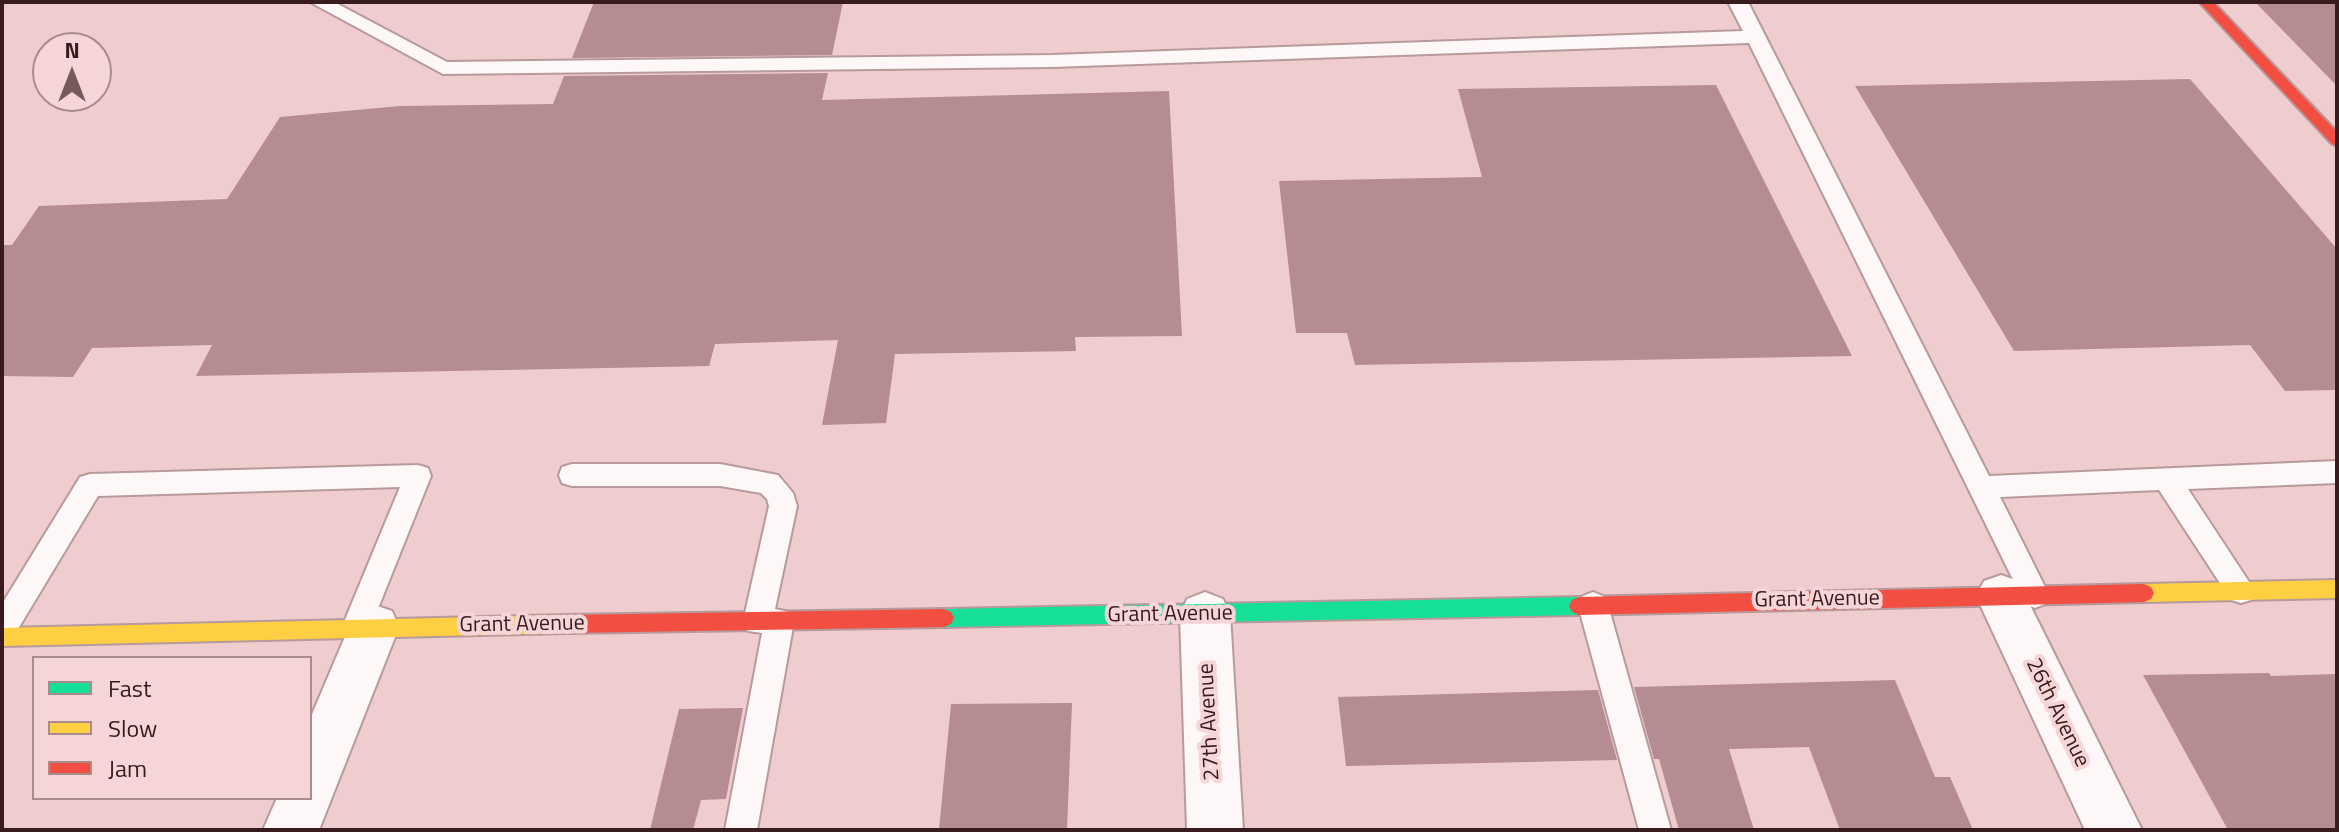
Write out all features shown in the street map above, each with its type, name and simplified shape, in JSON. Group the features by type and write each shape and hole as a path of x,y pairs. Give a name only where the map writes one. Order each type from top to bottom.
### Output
{"street":[{"path":"2206,2 2337,141"},
{"name":"Grant Avenue","path":"2,637 365,627 1205,614 2337,589"},
{"name":"26th Avenue","path":"2018,595 2114,830"},
{"name":"27th Avenue","path":"1205,614 1215,830"},
{"path":"312,777 365,627"},
{"path":"291,830 303,800"}],"lane":[{"path":"320,2 443,68 1036,62 1755,37"},
{"path":"1738,2 1981,487 2018,595"},
{"path":"1981,487 2337,472"},
{"path":"572,475 720,475 768,483 779,493 783,506 741,830"},
{"path":"2,630 90,485 418,476 365,627"},
{"path":"2166,479 2241,591"},
{"path":"1593,605 1655,830"}],"building":[{"path":"594,2 843,2 832,55 572,58"},
{"path":"2255,2 2337,2 2337,86"},
{"path":"828,73 822,100 1169,91 1182,336 1075,337 1076,351 895,354 886,423 822,425 838,340 715,344 709,366 196,376 212,345 92,348 73,377 2,376 2,245 12,245 39,206 227,199 280,117 400,106 553,104 564,76"},
{"path":"2190,79 2337,249 2337,390 2285,391 2250,345 2014,351 1855,86"},
{"path":"1716,85 1852,356 1355,365 1347,333 1296,333 1279,181 1482,177 1458,89"},
{"path":"2269,673 2271,676 2337,674 2337,830 2228,830 2143,675"},
{"path":"1895,680 1935,777 1950,777 1973,830 1840,830 1809,747 1729,749 1754,830 1679,830 1659,759 1654,759 1634,687"},
{"path":"1598,690 1617,760 1346,766 1338,697"},
{"path":"1072,703 1067,830 939,830 951,704"},
{"path":"743,708 726,799 701,800 693,830 650,830 679,709"}],"traffic: fast":[{"path":"944,618 1579,606"}],"traffic: slow":[{"path":"2144,593 2337,589"},
{"path":"2,637 568,624"}],"traffic: jam":[{"path":"2206,2 2337,141"},
{"path":"1579,606 2144,593"},
{"path":"568,624 944,618"}]}
